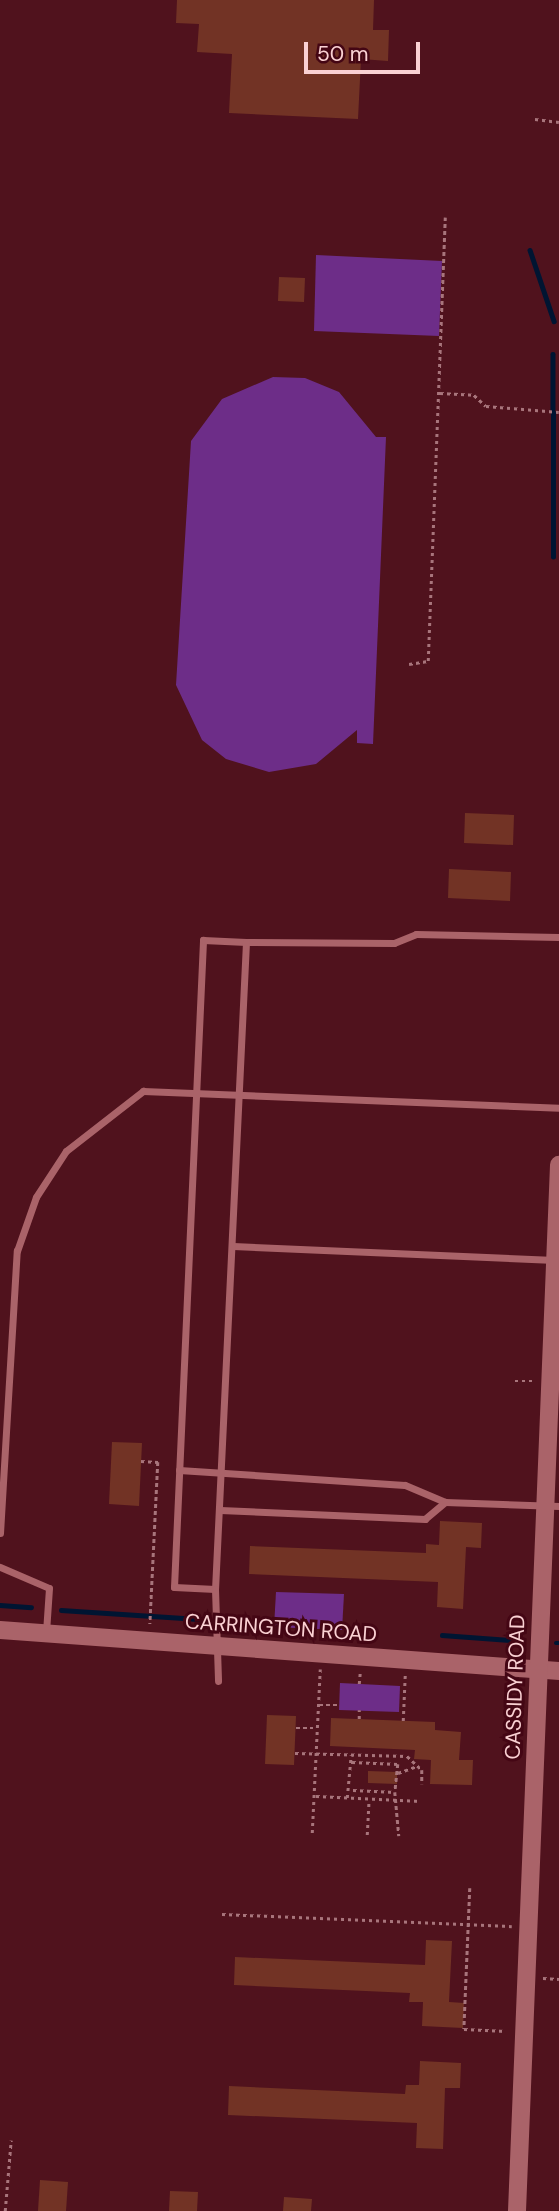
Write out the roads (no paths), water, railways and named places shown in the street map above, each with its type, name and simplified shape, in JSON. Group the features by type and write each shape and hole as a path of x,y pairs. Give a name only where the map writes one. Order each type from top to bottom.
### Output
{"street":[{"name":"CASSIDY ROAD","path":"517,2211 538,1670 552,1505 559,1165"},
{"name":"CARRINGTON ROAD","path":"0,1630 559,1671"}],"lane":[{"path":"215,1589 174,1587 203,940 394,943 416,934 559,937"},
{"path":"218,1681 215,1589 246,942"},
{"path":"0,1533 17,1251 36,1197 66,1150 143,1091 196,1091 559,1108"},
{"path":"233,1245 557,1260"},
{"path":"179,1469 405,1485 445,1502 552,1505"},
{"path":"220,1510 425,1519 445,1502"},
{"path":"0,1567 49,1588 46,1632"}],"waterway":[{"path":"530,250 554,321"},
{"path":"553,354 553,409"},
{"path":"553,413 553,557"},
{"path":"0,1605 31,1607"},
{"path":"61,1610 202,1619"},
{"path":"442,1635 522,1641"}]}
